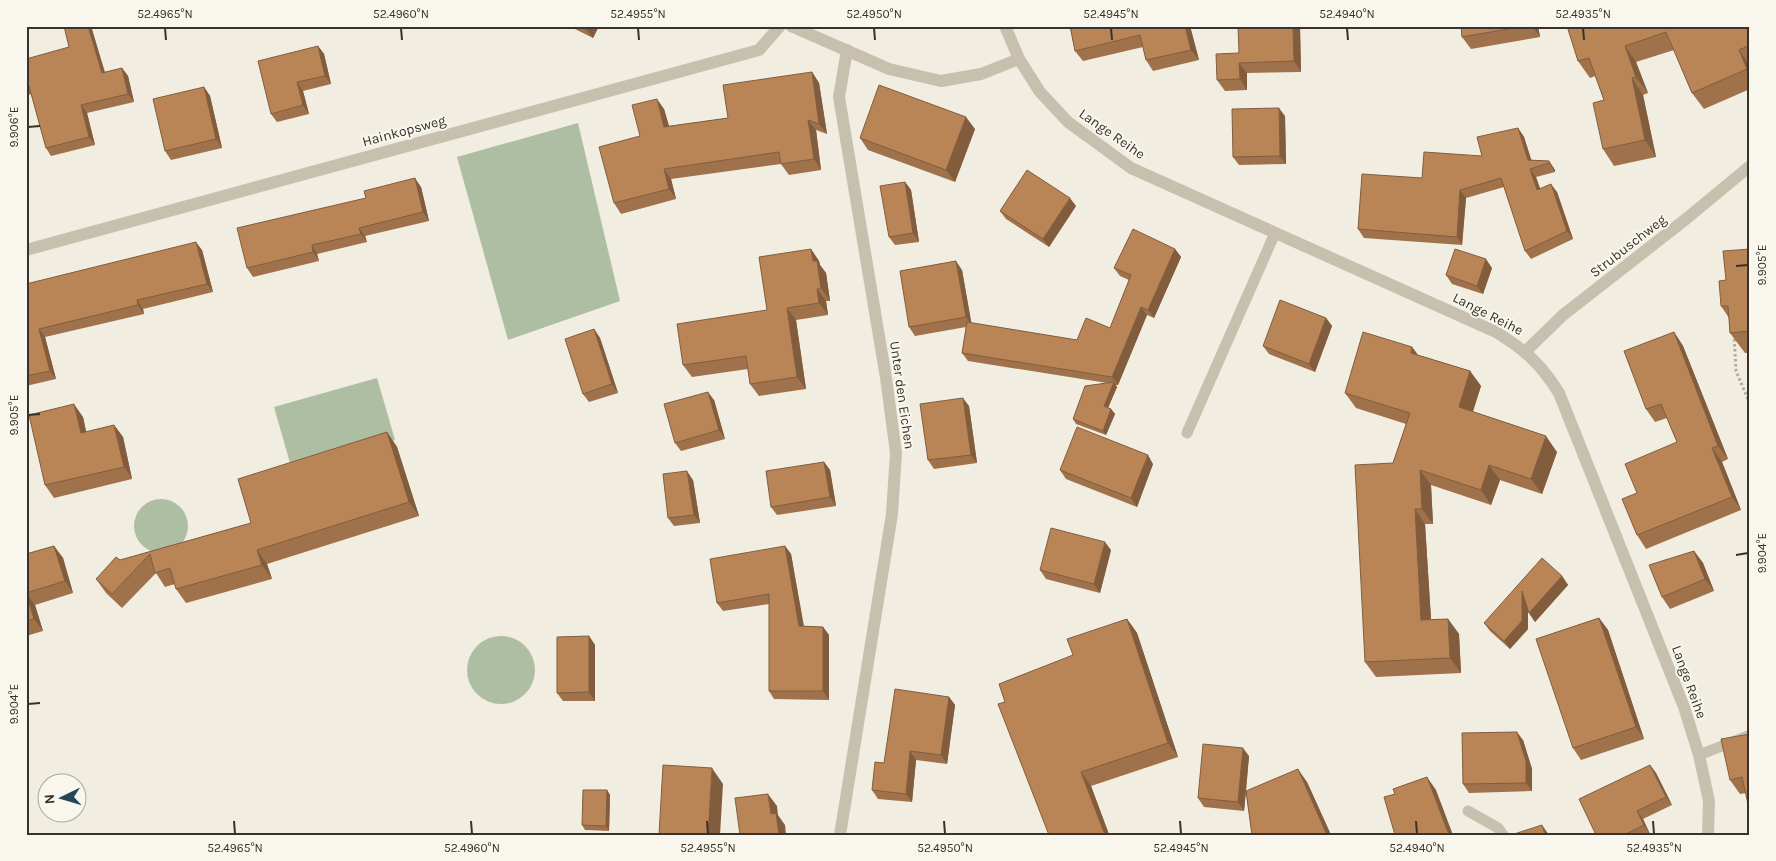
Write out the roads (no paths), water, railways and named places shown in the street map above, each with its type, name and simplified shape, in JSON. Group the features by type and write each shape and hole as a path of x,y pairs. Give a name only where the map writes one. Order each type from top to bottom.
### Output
{"street":[{"name":"Hainkopsweg","path":"26,250 759,50 780,26"},
{"path":"791,26 889,69 941,81 981,74 1019,59"},
{"name":"Lange Reihe","path":"1005,26 1019,59 1040,92 1068,122 1131,168 1496,332 1526,351 1546,372 1559,393 1684,707 1699,755 1709,801 1708,835"},
{"name":"Unter den Eichen","path":"840,835 892,514 896,453 839,97 847,50"},
{"name":"Strubuschweg","path":"1526,351 1563,315 1686,220 1750,166"}],"lane":[{"path":"1187,433 1275,233"},
{"path":"1699,755 1750,735"},
{"path":"1468,811 1498,828 1503,835"}]}
